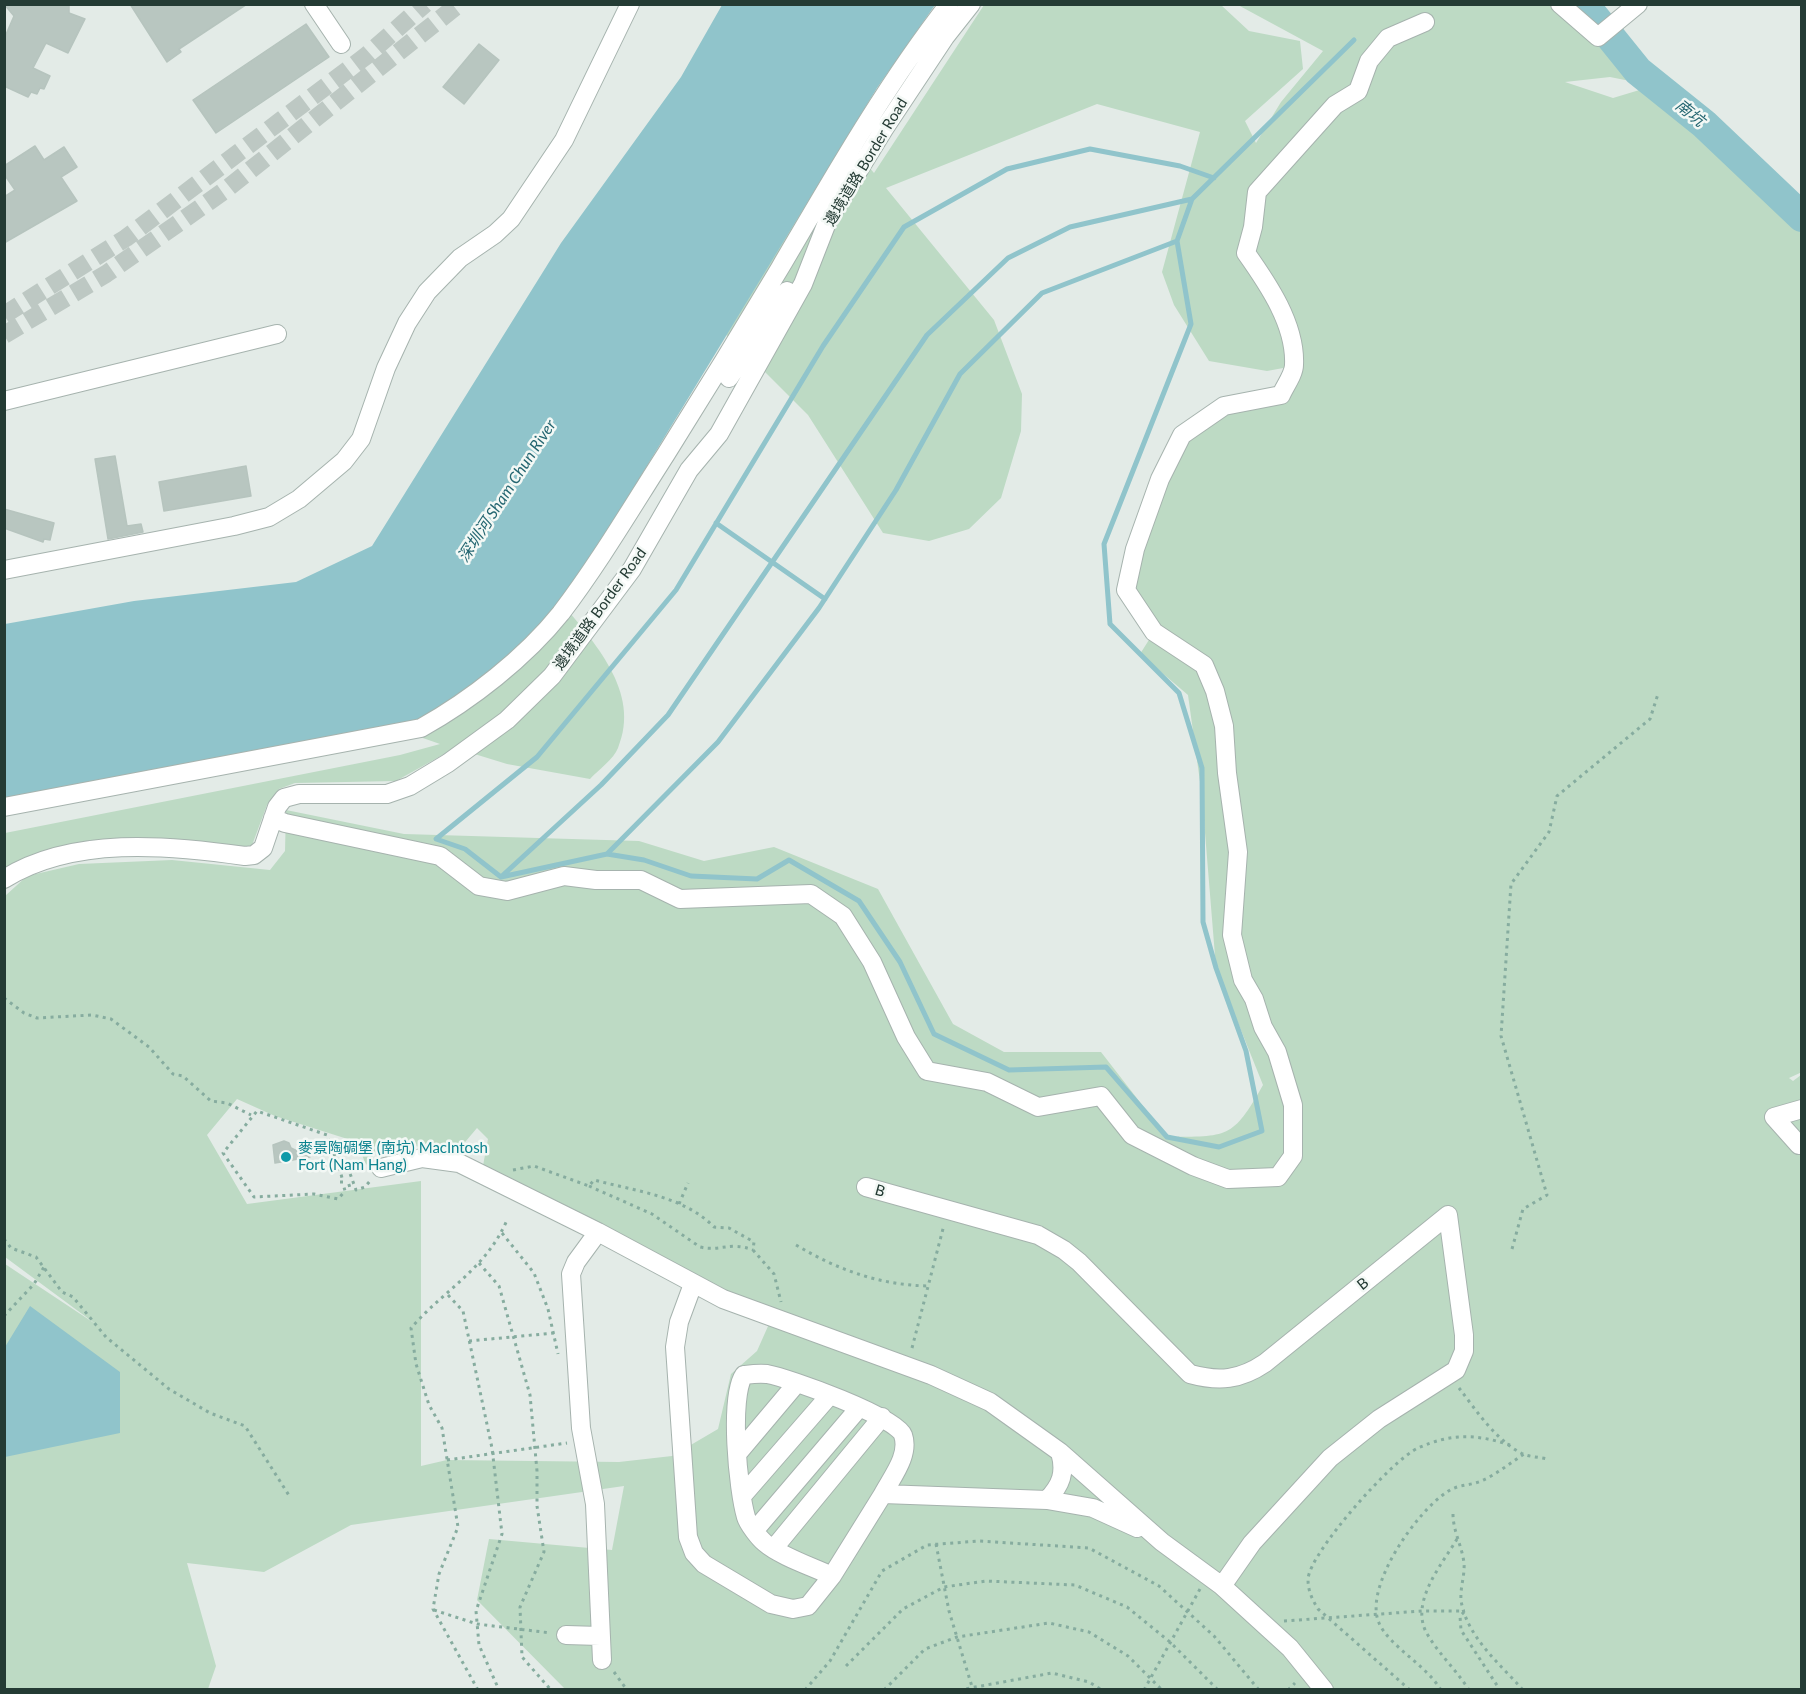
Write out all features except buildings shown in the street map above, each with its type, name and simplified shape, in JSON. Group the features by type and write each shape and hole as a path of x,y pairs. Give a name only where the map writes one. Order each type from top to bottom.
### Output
{"street":[{"path":"314,4 341,44"},
{"path":"4,570 234,526 268,516 324,481 361,439 386,368 406,323 427,292 460,258 495,234 511,219 564,140 630,4"},
{"path":"4,807 421,728 460,706 506,668 560,614 704,393 832,180 918,44 949,4"},
{"name":"邊境道路 Border Road","path":"4,879 20,869 49,859 153,846 254,855 263,848 273,818 284,798 299,794 387,794 410,786 448,763 507,720 552,676 632,569 689,470 719,434 803,284 828,220 884,129 945,37 971,4"},
{"path":"1560,4 1598,37 1638,4"},
{"path":"273,818 285,823 440,856 479,886 507,891 564,876 596,880 641,880 680,899 811,894 843,916 872,962 906,1037 927,1071 987,1082 1038,1107 1101,1096 1132,1135 1193,1166 1228,1179 1278,1177 1293,1156 1293,1105 1277,1052 1263,1027 1254,999 1243,980 1232,935 1238,852 1227,773 1224,726 1215,691 1204,665 1154,632 1126,590 1135,549 1160,479 1182,435 1224,406 1281,395 1295,366 1288,327 1264,278 1246,253 1253,227 1257,192 1335,105 1358,91 1369,61 1388,38 1425,22"},
{"path":"704,393 725,383 816,251"},
{"path":"4,401 277,334"},
{"path":"1802,1109 1774,1117 1799,1145 1802,1144"},
{"path":"381,1168 422,1158 459,1163 598,1232 723,1299 786,1324 931,1375 990,1402 1060,1452 1162,1542 1222,1586 1290,1648 1324,1689"},
{"name":"B","path":"866,1187 1038,1235 1079,1262 1190,1374 1210,1379 1233,1378 1249,1374 1265,1364 1448,1215 1464,1335 1464,1351 1456,1370 1379,1419 1330,1458 1252,1543 1222,1586"},
{"path":"598,1232 576,1262 571,1274 583,1441 595,1504 602,1660"},
{"path":"693,1284 679,1322 675,1347 688,1537 694,1553 704,1564 771,1604 793,1609 808,1606 832,1576 883,1494 904,1455 906,1445 903,1432 882,1417 830,1395 767,1374 744,1375 738,1384 736,1397 738,1453 747,1519 765,1543 832,1576"},
{"path":"738,1453 797,1383"},
{"path":"743,1495 830,1395"},
{"path":"755,1530 859,1408"},
{"path":"774,1548 882,1417"},
{"path":"1047,1500 1061,1485 1063,1462 1060,1452"},
{"path":"883,1494 1047,1500 1093,1508 1162,1542"},
{"path":"566,1635 600,1636"}],"path":[{"path":"1512,1249 1523,1209 1547,1195 1501,1036 1511,884 1549,832 1557,796 1650,718 1658,694"},
{"path":"4,998 24,1013 37,1018 92,1015 111,1019 149,1047 173,1074 183,1076 211,1101 227,1103 251,1115"},
{"path":"340,1182 343,1182 327,1135 257,1111 251,1115 223,1153 254,1197 314,1194 338,1199 345,1191 344,1187 354,1184"},
{"path":"504,1167 514,1170 534,1166 589,1185 652,1214 700,1247 709,1249 736,1245 753,1250 774,1275 786,1324"},
{"path":"339,1170 348,1168 356,1190 365,1187"},
{"path":"589,1185 594,1180 680,1204 699,1212 714,1227 729,1228 754,1242 753,1250"},
{"path":"680,1204 688,1183"},
{"path":"478,1689 433,1609 439,1574 458,1527 442,1428 429,1405 416,1364 411,1328 428,1309 448,1295 479,1263 502,1233 507,1220"},
{"path":"912,1348 945,1220"},
{"path":"502,1233 534,1273 549,1309 560,1364"},
{"path":"4,1239 11,1248 36,1257 62,1292 73,1297 106,1337 169,1389 210,1413 245,1426 290,1497"},
{"path":"796,1245 844,1270 898,1285 928,1286"},
{"path":"479,1263 499,1286 530,1395 537,1506 544,1552 520,1607 520,1630 522,1657 550,1689"},
{"path":"4,1316 34,1284 44,1267"},
{"path":"448,1295 463,1311 493,1453 502,1534 476,1611 479,1645 499,1689"},
{"path":"470,1341 560,1333"},
{"path":"1457,1387 1487,1423 1510,1445 1524,1454 1547,1459"},
{"path":"1410,1689 1326,1616 1310,1597 1308,1577 1332,1534 1392,1465 1415,1449 1442,1438 1480,1436 1510,1445"},
{"path":"447,1460 583,1441"},
{"path":"1441,1689 1421,1664 1380,1626 1376,1615 1383,1572 1401,1542 1446,1492 1466,1483 1480,1482 1524,1454"},
{"path":"1453,1514 1464,1564 1461,1599 1465,1611 1477,1638 1523,1689"},
{"path":"1457,1539 1426,1592 1422,1611 1428,1636 1469,1689"},
{"path":"805,1689 830,1661 882,1570 927,1545 979,1540 1089,1548 1159,1586 1214,1636 1259,1689"},
{"path":"936,1545 944,1587 972,1688"},
{"path":"846,1666 903,1609 944,1587 986,1581 1075,1585 1127,1607 1170,1642 1218,1689"},
{"path":"1144,1689 1200,1589"},
{"path":"433,1609 477,1624 566,1635"},
{"path":"1281,1621 1326,1616 1465,1611"},
{"path":"1465,1611 1460,1616 1461,1630 1500,1689"},
{"path":"884,1689 925,1649 957,1637 1049,1623 1089,1632 1128,1656 1162,1689"},
{"path":"602,1660 627,1689"},
{"path":"958,1689 1052,1673 1089,1682 1102,1689"}],"green space":[{"path":"984,5 1221,5 1249,31 1300,41 1303,69 1245,121 1256,143 1281,102 1323,51 1238,5 1565,5 1648,66 1640,83 1610,77 1565,82 1613,98 1656,85 1801,217 1802,1072 1789,1078 1793,1081 1801,1075 1801,1689 565,1689 477,1600 489,1539 612,1550 624,1486 351,1525 264,1572 187,1563 216,1666 208,1689 5,1689 5,1264 97,1325 5,1257 5,896 27,876 79,864 172,860 270,870 285,851 286,810 404,834 639,841 704,861 774,847 878,889 953,1024 1004,1052 1101,1052 1167,1137 1216,1135 1226,1131 1244,1116 1263,1085 1216,968 1202,796 1188,695 1140,654 1154,632 1126,590 1182,435 1231,413 1281,395 1294,366 1267,371 1209,361 1174,305 1162,272 1200,132 1097,104 886,188 994,320 1022,394 1021,431 1001,498 969,529 929,541 883,533 808,415 726,335 845,139 874,173","holes":["237,1099 275,1116 357,1142 366,1165 385,1140 455,1154 477,1128 488,1139 482,1171 769,1324 757,1351 731,1374 718,1429 672,1456 619,1462 447,1460 421,1466 421,1181 247,1204 207,1135"]},
{"path":"560,601 599,650 610,668 619,687 624,707 624,727 618,748 590,779 507,764 455,748 396,781 295,783 279,789 267,805 251,848 153,839 5,871 5,833 400,755 440,744 397,729"}],"water":[{"name":"深圳河 Sham Chun River","path":"722,5 935,5 877,88 597,548 552,612 500,667 414,726 5,803 5,624 134,601 296,582 372,546 561,243 681,77"},
{"path":"30,1306 120,1372 120,1433 5,1457 5,1347"}],"waterway":[{"name":"南坑","path":"1584,4 1638,71 1704,124 1802,217"},
{"path":"1214,178 1180,166 1090,149 1007,169 904,227 823,346 676,590 537,757 436,839 465,849 501,877 607,854 644,860 691,876 757,879 789,860 859,901 900,962 934,1034 1009,1070 1106,1067 1167,1137 1219,1147 1262,1131 1246,1051 1216,968 1203,922 1202,768 1179,693 1110,624 1104,544 1191,324 1177,241 1192,199 1354,40"},
{"path":"502,876 601,785 668,715 927,335 1008,258 1070,227 1192,199"},
{"path":"607,854 718,742 819,608 896,490 960,374 1042,293 1177,241"},
{"path":"716,523 825,599"}],"tunnel":[{"path":"4,315 126,238 366,56 425,4"},
{"path":"4,335 106,274 224,191 459,4"}],"place":[{"name":"麥景陶碉堡 (南坑) MacIntosh Fort (Nam Hang)","path":"286,1157"}]}
